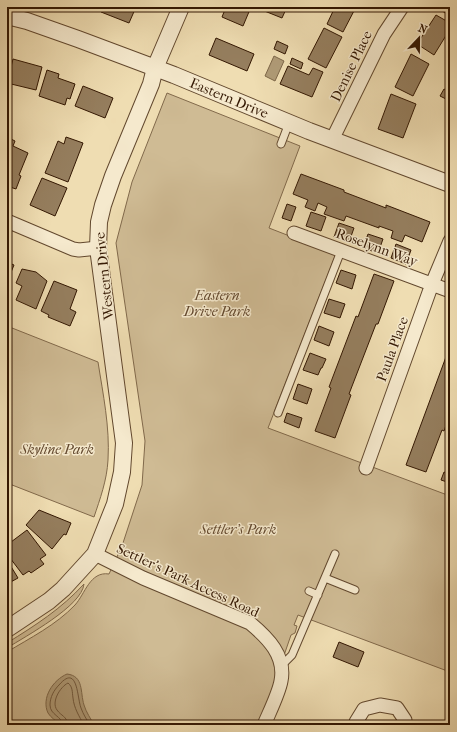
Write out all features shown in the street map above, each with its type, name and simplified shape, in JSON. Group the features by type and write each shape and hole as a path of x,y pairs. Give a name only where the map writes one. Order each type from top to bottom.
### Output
{"street":[{"name":"Western Drive","path":"7,629 54,597 76,576 94,554 115,504 122,472 124,443 98,248 99,222 113,176 151,84 155,68 181,7"},
{"name":"Denise Place","path":"332,140 384,34 402,7"},
{"name":"Eastern Drive","path":"7,16 27,21 70,36 155,68 332,140 450,184"},
{"path":"7,221 73,249 79,250 98,248"},
{"name":"Roselynn Way","path":"294,233 450,291"},
{"name":"Paula Place","path":"366,468 432,284 450,241"},
{"name":"Settler's Park Access Road","path":"94,554 143,578 250,623 265,636 276,650 281,666 281,681 264,725"},
{"path":"356,725 356,722 364,709 380,705 397,708 405,720 405,725"}],"lane":[{"path":"281,144 289,123"},
{"path":"278,413 341,251"},
{"path":"281,666 292,655 335,554"},
{"path":"325,578 355,590"},
{"path":"309,591 318,595"}],"green space":[{"name":"Settler's Park","path":"167,93 300,146 269,228 336,254 268,428 450,496 450,672 298,615 294,625 297,626 295,633 291,635 269,699 258,725 7,725 7,652 60,619 75,605 89,584 97,576 109,574 122,546 142,485 145,441 116,243 132,182"},
{"name":"Skyline Park","path":"7,326 98,362 106,411 108,460 103,489 94,517 7,483"},
{"path":"84,584 81,593 64,611 7,648 7,643 57,609"}],"water":[{"path":"274,56 284,61 275,81 265,76"},
{"path":"67,674 72,675 79,681 85,708 94,725 59,725 48,713 46,707 47,696 53,685"}],"building":[{"path":"103,7 136,7 129,23 101,12"},
{"path":"226,7 251,7 243,26 222,17"},
{"path":"263,7 287,7 282,18 262,10"},
{"path":"335,7 356,7 343,32 327,24"},
{"path":"441,7 450,7 450,17 440,9"},
{"path":"436,15 450,23 450,29 434,55 417,44"},
{"path":"324,28 342,37 326,68 308,59"},
{"path":"216,38 254,54 247,71 209,55"},
{"path":"277,41 288,46 285,54 274,49"},
{"path":"411,54 429,64 413,96 395,87"},
{"path":"292,58 303,63 301,69 290,64"},
{"path":"13,59 42,67 36,90 7,83"},
{"path":"288,66 309,75 313,68 323,72 312,97 280,84"},
{"path":"47,70 59,74 58,78 75,84 70,99 67,98 65,105 39,96"},
{"path":"83,86 113,98 105,118 75,106"},
{"path":"444,89 450,92 446,99 440,96"},
{"path":"391,94 416,104 403,138 378,129"},
{"path":"7,137 15,141 13,146 28,153 19,175 21,176 16,189 7,186 7,170 8,171 11,164 7,163"},
{"path":"66,137 83,143 68,182 45,173 58,141 64,144"},
{"path":"301,174 386,208 386,205 430,222 422,242 405,235 402,242 391,238 393,231 379,226 379,228 346,216 344,221 324,214 327,207 318,203 315,211 305,207 308,200 293,194"},
{"path":"42,178 67,188 55,216 30,205"},
{"path":"287,204 296,207 291,221 282,218"},
{"path":"311,212 326,217 321,231 306,226"},
{"path":"339,223 354,228 349,242 334,237"},
{"path":"368,234 383,239 378,253 363,248"},
{"path":"396,244 411,250 406,264 391,258"},
{"path":"7,262 14,265 7,282"},
{"path":"22,269 36,272 47,281 36,309 16,300 22,286 16,283"},
{"path":"341,270 356,275 352,289 336,283"},
{"path":"374,274 394,281 349,394 351,395 335,438 315,431 331,388 329,387"},
{"path":"54,281 77,290 70,309 76,312 70,326 48,317 49,315 41,311"},
{"path":"329,299 345,304 340,318 324,313"},
{"path":"319,326 334,332 329,346 314,340"},
{"path":"450,346 450,414 444,431 442,430 426,472 406,465"},
{"path":"310,353 326,359 318,375 303,370"},
{"path":"298,384 312,389 307,404 293,399"},
{"path":"287,413 302,418 299,428 284,422"},
{"path":"444,472 450,474 450,483 441,480"},
{"path":"39,510 71,523 66,535 64,534 52,549 26,525"},
{"path":"27,530 46,555 40,559 44,564 31,573 29,571 23,575 7,554 7,545"},
{"path":"7,560 18,578 7,584"},
{"path":"339,642 364,652 358,667 333,657"}],"park label":[{"name":"Eastern Drive Park","path":"217,304"}]}
